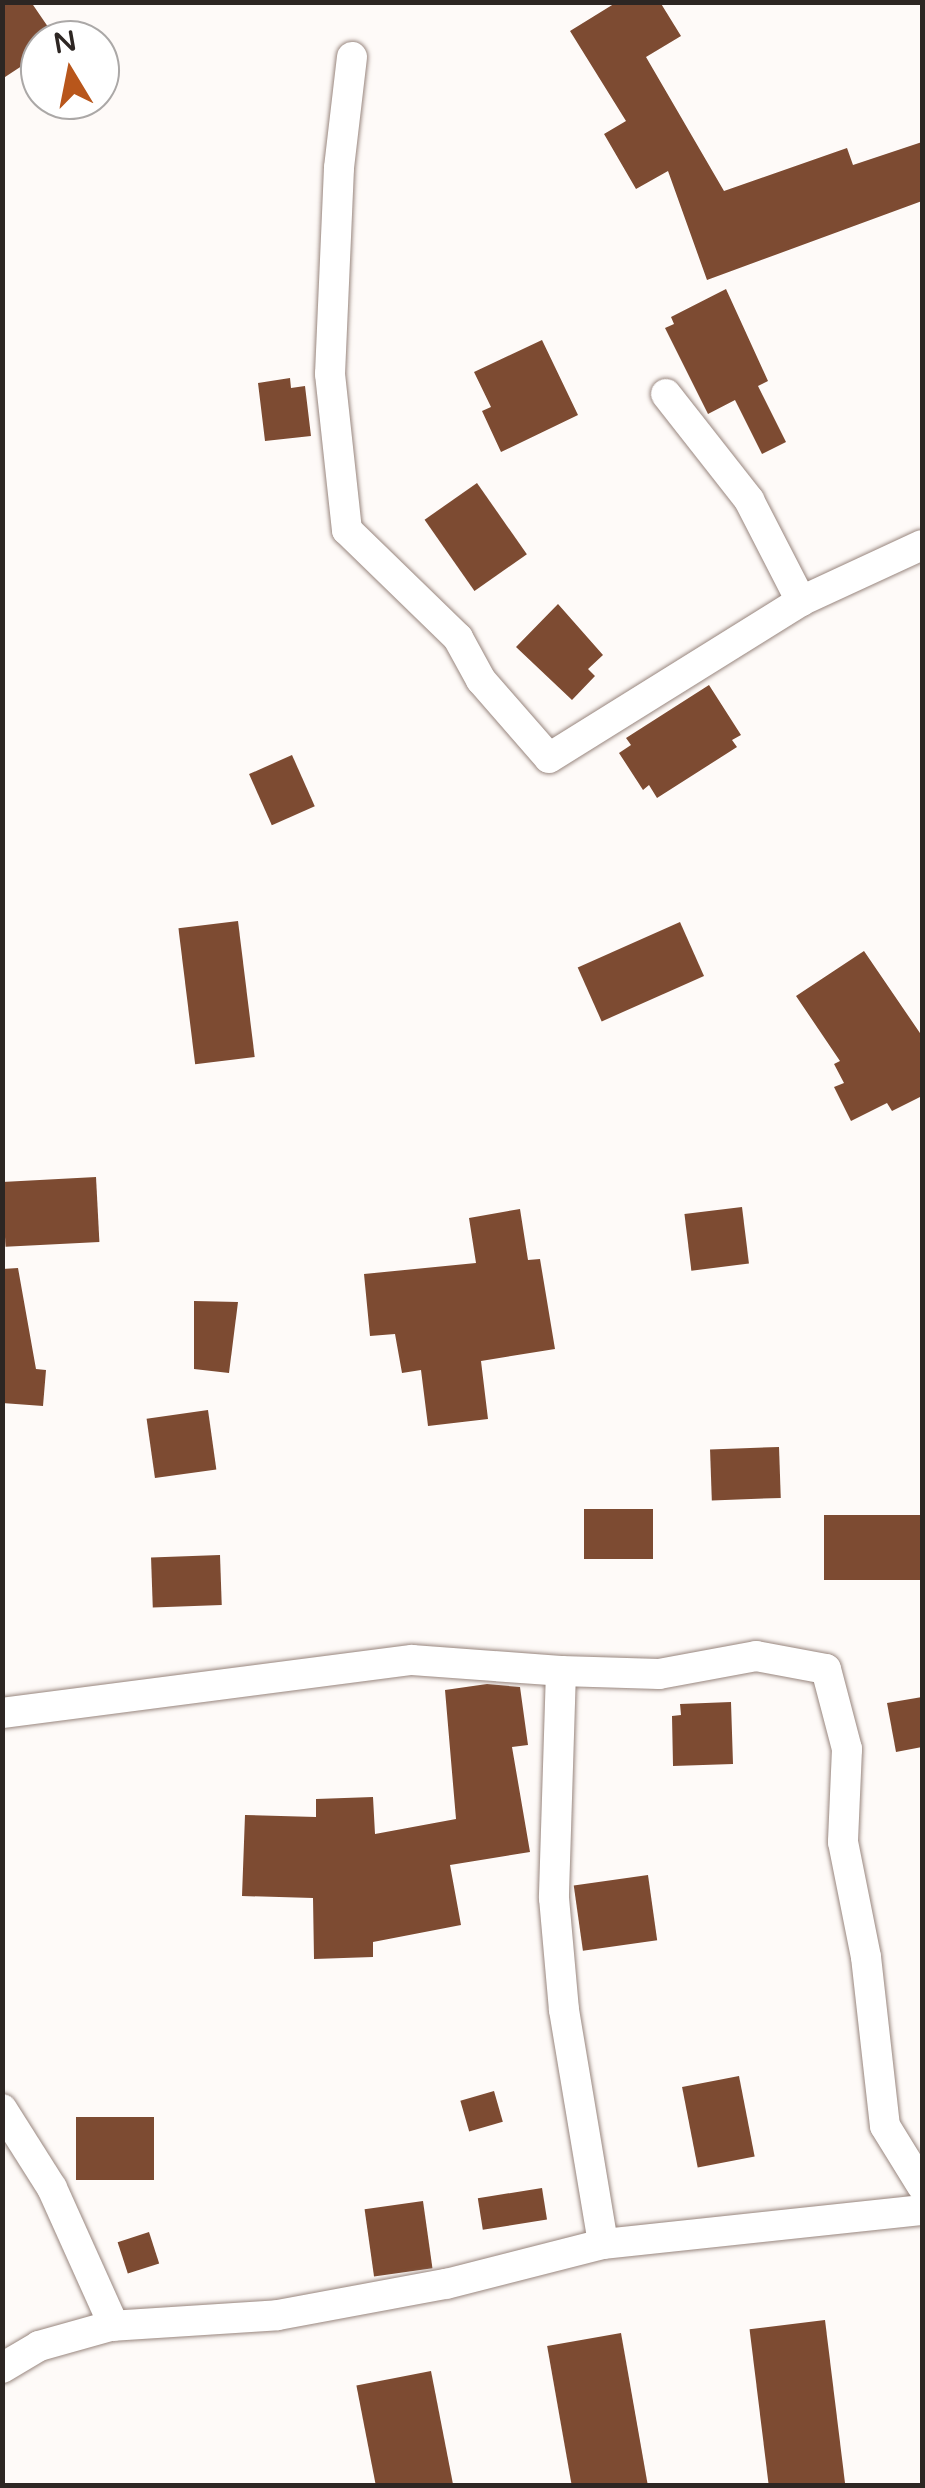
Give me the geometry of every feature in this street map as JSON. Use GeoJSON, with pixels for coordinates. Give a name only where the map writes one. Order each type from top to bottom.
{"type":"FeatureCollection","features":[{"type":"Feature","properties":{"kind":"street"},"geometry":{"type":"LineString","coordinates":[[352,57],[339,168],[330,374],[347,530],[458,638],[481,680],[549,758],[801,602],[922,544]]}},
{"type":"Feature","properties":{"kind":"street"},"geometry":{"type":"LineString","coordinates":[[666,394],[749,500],[801,602]]}},
{"type":"Feature","properties":{"kind":"street"},"geometry":{"type":"LineString","coordinates":[[2,1714],[412,1660],[659,1674],[756,1656],[826,1669],[847,1749],[843,1842],[866,1957],[885,2126],[922,2186]]}},
{"type":"Feature","properties":{"kind":"street"},"geometry":{"type":"LineString","coordinates":[[561,1670],[554,1898],[564,2010],[603,2244]]}},
{"type":"Feature","properties":{"kind":"street"},"geometry":{"type":"LineString","coordinates":[[2,2109],[52,2188],[114,2326]]}},
{"type":"Feature","properties":{"kind":"street"},"geometry":{"type":"LineString","coordinates":[[2,2368],[76,2332],[278,2315],[446,2284],[603,2244],[922,2210]]}},
{"type":"Feature","properties":{"kind":"building"},"geometry":{"type":"Polygon","coordinates":[[[2,2],[31,2],[43,20],[20,20],[20,67],[2,79],[2,2]]]}},
{"type":"Feature","properties":{"kind":"building"},"geometry":{"type":"Polygon","coordinates":[[[617,2],[660,2],[681,36],[646,57],[724,191],[847,148],[853,165],[922,142],[922,201],[707,280],[668,171],[636,189],[604,134],[626,121],[570,31],[617,2]]]}},
{"type":"Feature","properties":{"kind":"building"},"geometry":{"type":"Polygon","coordinates":[[[726,289],[768,381],[758,386],[786,442],[762,454],[735,400],[708,414],[665,328],[674,324],[671,317],[726,289]]]}},
{"type":"Feature","properties":{"kind":"building"},"geometry":{"type":"Polygon","coordinates":[[[542,340],[578,415],[501,452],[482,411],[491,407],[474,372],[542,340]]]}},
{"type":"Feature","properties":{"kind":"building"},"geometry":{"type":"Polygon","coordinates":[[[290,378],[291,388],[305,386],[311,436],[265,441],[258,383],[290,378]]]}},
{"type":"Feature","properties":{"kind":"building"},"geometry":{"type":"Polygon","coordinates":[[[477,483],[527,554],[474,591],[425,520],[477,483]]]}},
{"type":"Feature","properties":{"kind":"building"},"geometry":{"type":"Polygon","coordinates":[[[558,604],[603,655],[588,669],[595,676],[572,700],[516,647],[558,604]]]}},
{"type":"Feature","properties":{"kind":"building"},"geometry":{"type":"Polygon","coordinates":[[[709,685],[741,735],[732,740],[737,747],[657,798],[649,785],[643,790],[619,753],[631,745],[626,738],[709,685]]]}},
{"type":"Feature","properties":{"kind":"building"},"geometry":{"type":"Polygon","coordinates":[[[292,755],[315,806],[272,825],[249,774],[292,755]]]}},
{"type":"Feature","properties":{"kind":"building"},"geometry":{"type":"Polygon","coordinates":[[[238,921],[255,1057],[195,1064],[178,928],[238,921]]]}},
{"type":"Feature","properties":{"kind":"building"},"geometry":{"type":"Polygon","coordinates":[[[680,922],[704,976],[602,1021],[578,968],[680,922]]]}},
{"type":"Feature","properties":{"kind":"building"},"geometry":{"type":"Polygon","coordinates":[[[864,951],[922,1036],[922,1096],[892,1111],[887,1103],[851,1121],[834,1087],[844,1083],[834,1064],[840,1061],[796,996],[864,951]]]}},
{"type":"Feature","properties":{"kind":"building"},"geometry":{"type":"Polygon","coordinates":[[[96,1177],[99,1242],[6,1247],[2,1182],[96,1177]]]}},
{"type":"Feature","properties":{"kind":"building"},"geometry":{"type":"Polygon","coordinates":[[[742,1207],[749,1264],[691,1271],[684,1214],[742,1207]]]}},
{"type":"Feature","properties":{"kind":"building"},"geometry":{"type":"Polygon","coordinates":[[[520,1209],[528,1260],[540,1259],[555,1349],[481,1361],[488,1419],[428,1426],[421,1370],[402,1373],[395,1334],[370,1336],[364,1274],[476,1263],[469,1218],[520,1209]]]}},
{"type":"Feature","properties":{"kind":"building"},"geometry":{"type":"Polygon","coordinates":[[[18,1268],[36,1369],[46,1370],[43,1406],[2,1403],[2,1269],[18,1268]]]}},
{"type":"Feature","properties":{"kind":"building"},"geometry":{"type":"Polygon","coordinates":[[[194,1301],[238,1302],[229,1373],[194,1369],[194,1301]]]}},
{"type":"Feature","properties":{"kind":"building"},"geometry":{"type":"Polygon","coordinates":[[[208,1410],[216,1469],[155,1478],[147,1419],[208,1410]]]}},
{"type":"Feature","properties":{"kind":"building"},"geometry":{"type":"Polygon","coordinates":[[[779,1447],[781,1498],[712,1500],[710,1449],[779,1447]]]}},
{"type":"Feature","properties":{"kind":"building"},"geometry":{"type":"Polygon","coordinates":[[[584,1509],[653,1509],[653,1559],[584,1559],[584,1509]]]}},
{"type":"Feature","properties":{"kind":"building"},"geometry":{"type":"Polygon","coordinates":[[[824,1515],[922,1515],[922,1580],[824,1580],[824,1515]]]}},
{"type":"Feature","properties":{"kind":"building"},"geometry":{"type":"Polygon","coordinates":[[[220,1555],[222,1605],[153,1607],[151,1557],[220,1555]]]}},
{"type":"Feature","properties":{"kind":"building"},"geometry":{"type":"Polygon","coordinates":[[[487,1684],[520,1687],[528,1745],[512,1747],[530,1852],[450,1865],[461,1925],[373,1942],[373,1957],[314,1959],[313,1898],[242,1896],[245,1815],[316,1817],[316,1799],[373,1797],[375,1834],[456,1819],[445,1690],[487,1684]]]}},
{"type":"Feature","properties":{"kind":"building"},"geometry":{"type":"Polygon","coordinates":[[[922,1697],[922,1747],[896,1752],[887,1703],[922,1697]]]}},
{"type":"Feature","properties":{"kind":"building"},"geometry":{"type":"Polygon","coordinates":[[[731,1702],[733,1764],[673,1766],[672,1716],[681,1715],[680,1704],[731,1702]]]}},
{"type":"Feature","properties":{"kind":"building"},"geometry":{"type":"Polygon","coordinates":[[[648,1875],[657,1940],[583,1951],[574,1885],[648,1875]]]}},
{"type":"Feature","properties":{"kind":"building"},"geometry":{"type":"Polygon","coordinates":[[[739,2076],[755,2156],[698,2168],[682,2087],[739,2076]]]}},
{"type":"Feature","properties":{"kind":"building"},"geometry":{"type":"Polygon","coordinates":[[[494,2091],[503,2122],[469,2131],[460,2101],[494,2091]]]}},
{"type":"Feature","properties":{"kind":"building"},"geometry":{"type":"Polygon","coordinates":[[[76,2117],[154,2117],[154,2180],[76,2180],[76,2117]]]}},
{"type":"Feature","properties":{"kind":"building"},"geometry":{"type":"Polygon","coordinates":[[[542,2188],[547,2220],[483,2230],[478,2198],[542,2188]]]}},
{"type":"Feature","properties":{"kind":"building"},"geometry":{"type":"Polygon","coordinates":[[[423,2201],[432,2268],[374,2277],[365,2209],[423,2201]]]}},
{"type":"Feature","properties":{"kind":"building"},"geometry":{"type":"Polygon","coordinates":[[[149,2232],[159,2263],[128,2274],[118,2242],[149,2232]]]}},
{"type":"Feature","properties":{"kind":"building"},"geometry":{"type":"Polygon","coordinates":[[[825,2320],[845,2486],[769,2486],[750,2329],[825,2320]]]}},
{"type":"Feature","properties":{"kind":"building"},"geometry":{"type":"Polygon","coordinates":[[[621,2333],[648,2486],[572,2486],[547,2346],[621,2333]]]}},
{"type":"Feature","properties":{"kind":"building"},"geometry":{"type":"Polygon","coordinates":[[[431,2371],[453,2486],[376,2486],[356,2386],[431,2371]]]}}]}
